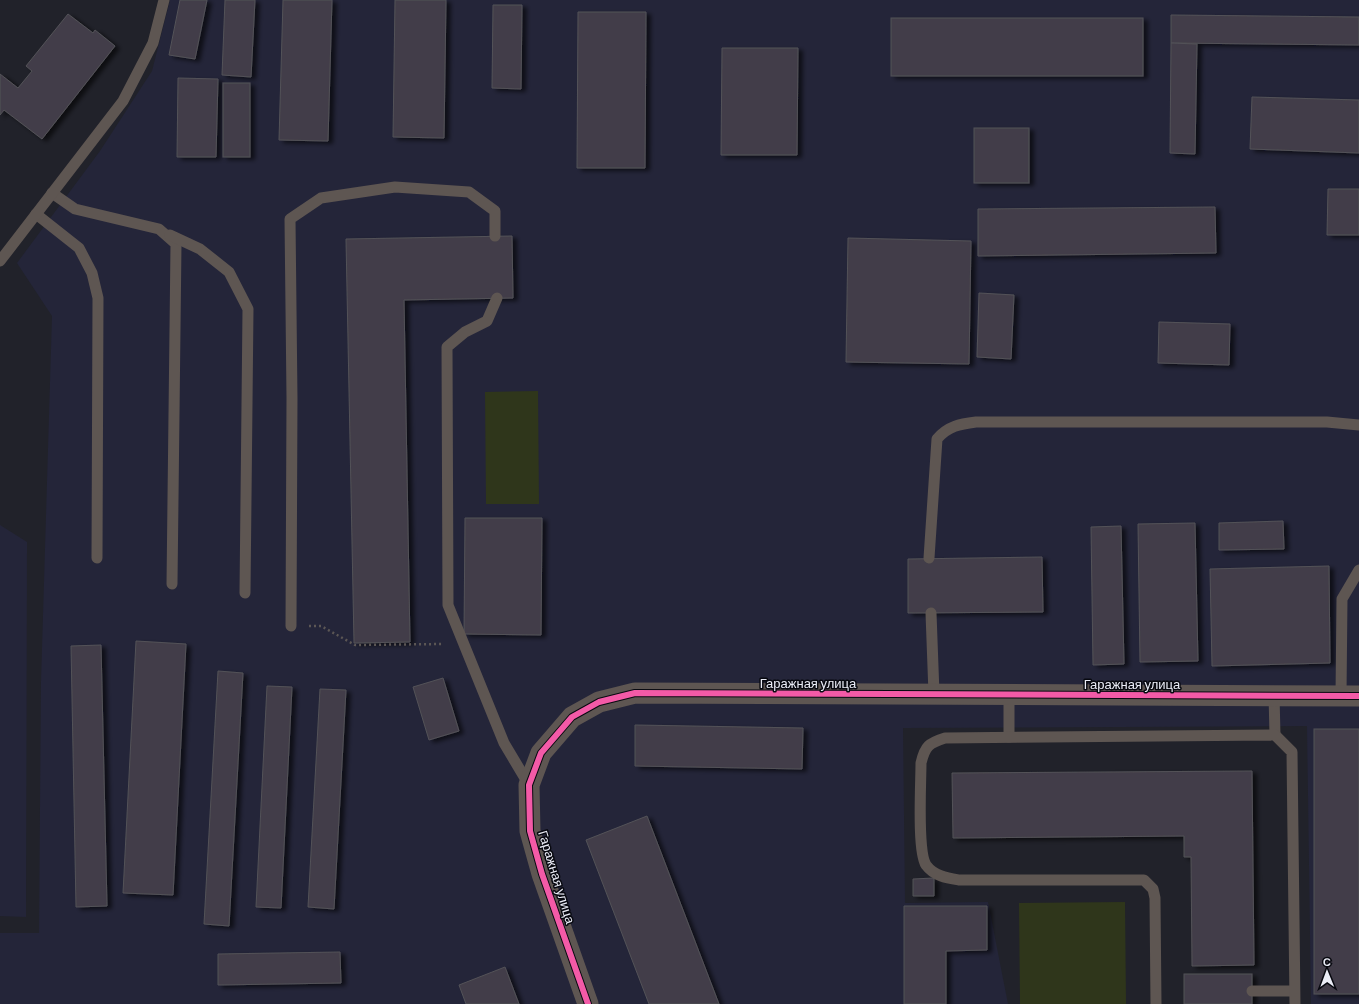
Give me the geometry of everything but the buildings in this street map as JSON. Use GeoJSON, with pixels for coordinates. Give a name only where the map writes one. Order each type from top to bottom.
{"type":"FeatureCollection","features":[{"type":"Feature","properties":{"kind":"street","name":"Гаражная улица"},"geometry":{"type":"LineString","coordinates":[[588,1004],[542,874],[530,831],[529,785],[541,753],[572,717],[600,702],[635,693],[1350,695]]}},
{"type":"Feature","properties":{"kind":"lane"},"geometry":{"type":"LineString","coordinates":[[0,261],[123,101],[153,43],[164,0]]}},
{"type":"Feature","properties":{"kind":"lane"},"geometry":{"type":"LineString","coordinates":[[291,626],[292,398],[290,219],[321,198],[395,187],[469,192],[495,211],[495,236]]}},
{"type":"Feature","properties":{"kind":"lane"},"geometry":{"type":"LineString","coordinates":[[52,193],[75,209],[158,229],[200,249],[229,272],[248,309],[245,593]]}},
{"type":"Feature","properties":{"kind":"lane"},"geometry":{"type":"LineString","coordinates":[[36,214],[78,248],[92,273],[98,298],[97,558]]}},
{"type":"Feature","properties":{"kind":"lane"},"geometry":{"type":"LineString","coordinates":[[158,229],[176,244],[172,584]]}},
{"type":"Feature","properties":{"kind":"lane"},"geometry":{"type":"LineString","coordinates":[[497,298],[487,321],[465,332],[447,347],[448,605],[504,743],[529,785]]}},
{"type":"Feature","properties":{"kind":"lane"},"geometry":{"type":"LineString","coordinates":[[929,558],[937,439],[944,431],[956,425],[976,422],[1327,422],[1359,425]]}},
{"type":"Feature","properties":{"kind":"lane"},"geometry":{"type":"LineString","coordinates":[[1350,695],[1342,599],[1359,570]]}},
{"type":"Feature","properties":{"kind":"lane"},"geometry":{"type":"LineString","coordinates":[[931,613],[934,694]]}},
{"type":"Feature","properties":{"kind":"lane"},"geometry":{"type":"LineString","coordinates":[[1009,694],[1009,737]]}},
{"type":"Feature","properties":{"kind":"lane"},"geometry":{"type":"LineString","coordinates":[[1274,695],[1275,734],[1292,752],[1295,1004]]}},
{"type":"Feature","properties":{"kind":"lane"},"geometry":{"type":"LineString","coordinates":[[1156,1004],[1155,898],[1153,889],[1144,880],[959,880],[939,877],[926,865],[922,850],[921,763],[923,752],[931,742],[945,738],[1275,734]]}},
{"type":"Feature","properties":{"kind":"lane"},"geometry":{"type":"LineString","coordinates":[[1252,992],[1294,991]]}},
{"type":"Feature","properties":{"kind":"path"},"geometry":{"type":"LineString","coordinates":[[291,626],[321,626],[355,645],[463,643]]}},
{"type":"Feature","properties":{"kind":"shaded area"},"geometry":{"type":"Polygon","coordinates":[[[170,0],[1359,0],[1359,1004],[1311,1004],[1307,726],[903,728],[905,903],[988,902],[1008,1004],[0,1004],[0,933],[39,933],[41,682],[52,316],[17,263],[100,151],[152,71],[170,0]]]}},
{"type":"Feature","properties":{"kind":"shaded area"},"geometry":{"type":"Polygon","coordinates":[[[0,525],[27,542],[26,917],[0,916],[0,525]]]}},
{"type":"Feature","properties":{"kind":"green space"},"geometry":{"type":"Polygon","coordinates":[[[538,391],[539,504],[486,504],[485,392],[538,391]]]}},
{"type":"Feature","properties":{"kind":"green space"},"geometry":{"type":"Polygon","coordinates":[[[1125,902],[1126,1004],[1020,1004],[1019,903],[1125,902]]]}},
{"type":"Feature","properties":{"kind":"cycle path"},"geometry":{"type":"LineString","coordinates":[[588,1004],[542,874],[530,831],[529,785],[541,753],[572,717],[599,702],[635,693],[1359,696]]}}]}
